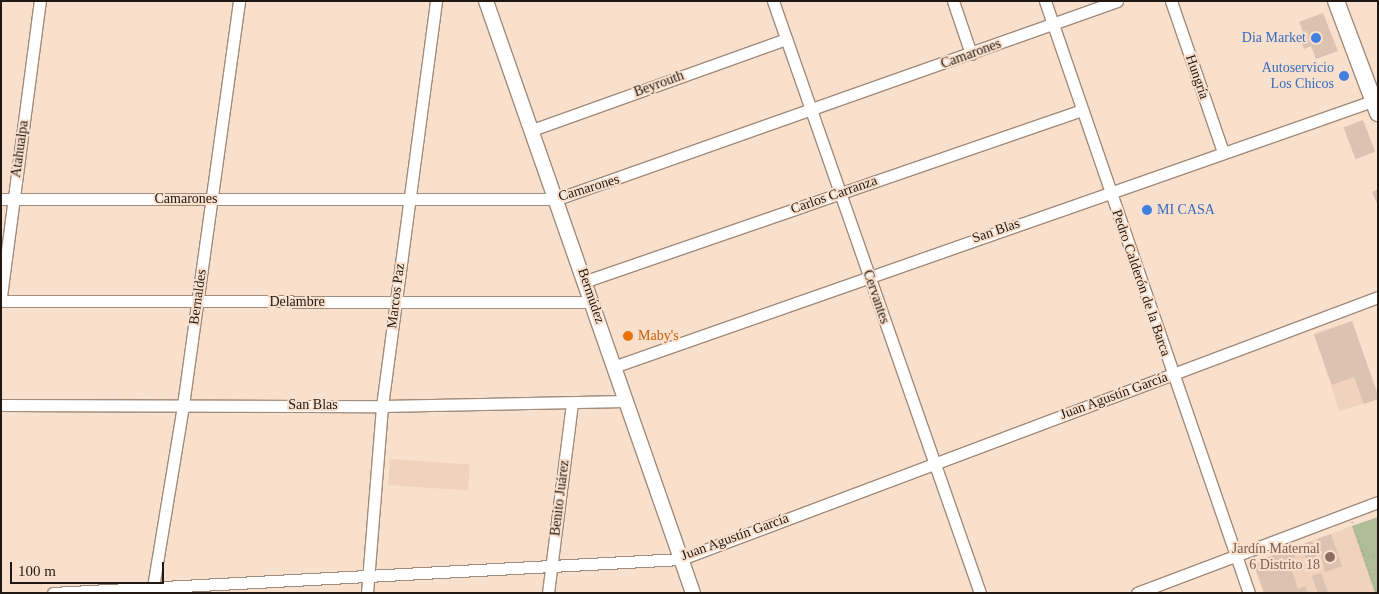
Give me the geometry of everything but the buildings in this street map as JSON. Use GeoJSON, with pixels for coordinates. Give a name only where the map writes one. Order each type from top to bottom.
{"type":"FeatureCollection","features":[{"type":"Feature","properties":{"kind":"main road"},"geometry":{"type":"LineString","coordinates":[[1336,1],[1376,104]]}},
{"type":"Feature","properties":{"kind":"street","name":"Atahualpa"},"geometry":{"type":"LineString","coordinates":[[1,296],[7,198],[40,1]]}},
{"type":"Feature","properties":{"kind":"street","name":"Bernaldes"},"geometry":{"type":"LineString","coordinates":[[152,590],[184,405],[239,1]]}},
{"type":"Feature","properties":{"kind":"street","name":"Marcos Paz"},"geometry":{"type":"LineString","coordinates":[[367,593],[382,406],[436,1]]}},
{"type":"Feature","properties":{"kind":"street","name":"Bermúdez"},"geometry":{"type":"LineString","coordinates":[[486,1],[616,366],[625,400],[693,593]]}},
{"type":"Feature","properties":{"kind":"street","name":"Cervantes"},"geometry":{"type":"LineString","coordinates":[[773,1],[838,194],[869,275],[980,593]]}},
{"type":"Feature","properties":{"kind":"street"},"geometry":{"type":"LineString","coordinates":[[953,1],[972,54]]}},
{"type":"Feature","properties":{"kind":"street","name":"Pedro Calderón de la Barca"},"geometry":{"type":"LineString","coordinates":[[1045,1],[1249,593]]}},
{"type":"Feature","properties":{"kind":"street","name":"Camarones"},"geometry":{"type":"LineString","coordinates":[[7,198],[557,199],[972,54],[1117,1]]}},
{"type":"Feature","properties":{"kind":"street","name":"Hungría"},"geometry":{"type":"LineString","coordinates":[[1171,1],[1223,152]]}},
{"type":"Feature","properties":{"kind":"street","name":"Beyrouth"},"geometry":{"type":"LineString","coordinates":[[532,130],[786,39]]}},
{"type":"Feature","properties":{"kind":"street","name":"San Blas"},"geometry":{"type":"LineString","coordinates":[[616,366],[869,275],[1223,152],[1376,104]]}},
{"type":"Feature","properties":{"kind":"street","name":"Carlos Carranza"},"geometry":{"type":"LineString","coordinates":[[586,281],[1082,110]]}},
{"type":"Feature","properties":{"kind":"street","name":"Juan Agustín García"},"geometry":{"type":"LineString","coordinates":[[53,593],[152,590],[552,565],[681,559],[1378,297]]}},
{"type":"Feature","properties":{"kind":"street","name":"Delambre"},"geometry":{"type":"LineString","coordinates":[[1,302],[592,302]]}},
{"type":"Feature","properties":{"kind":"street","name":"San Blas"},"geometry":{"type":"LineString","coordinates":[[1,405],[382,406],[572,403],[625,400]]}},
{"type":"Feature","properties":{"kind":"street","name":"Benito Juárez"},"geometry":{"type":"LineString","coordinates":[[548,593],[572,403]]}},
{"type":"Feature","properties":{"kind":"street"},"geometry":{"type":"LineString","coordinates":[[1138,593],[1378,502]]}},
{"type":"Feature","properties":{"kind":"path"},"geometry":{"type":"LineString","coordinates":[[1349,513],[1377,593]]}},
{"type":"Feature","properties":{"kind":"path"},"geometry":{"type":"LineString","coordinates":[[1363,554],[1378,559]]}},
{"type":"Feature","properties":{"kind":"shaded area"},"geometry":{"type":"Polygon","coordinates":[[[1352,321],[1377,399],[1339,411],[1314,333],[1352,321]]]}},
{"type":"Feature","properties":{"kind":"shaded area"},"geometry":{"type":"Polygon","coordinates":[[[390,459],[470,465],[468,491],[388,485],[390,459]]]}},
{"type":"Feature","properties":{"kind":"shaded area"},"geometry":{"type":"Polygon","coordinates":[[[1352,526],[1375,593],[1264,593],[1255,568],[1260,560],[1352,526]]]}},
{"type":"Feature","properties":{"kind":"green space"},"geometry":{"type":"Polygon","coordinates":[[[1378,517],[1378,593],[1375,593],[1352,526],[1378,517]]]}},
{"type":"Feature","properties":{"kind":"place","name":"Dia Market"},"geometry":{"type":"Point","coordinates":[1316,38]}},
{"type":"Feature","properties":{"kind":"place","name":"Autoservicio Los Chicos"},"geometry":{"type":"Point","coordinates":[1344,76]}},
{"type":"Feature","properties":{"kind":"place","name":"MI CASA"},"geometry":{"type":"Point","coordinates":[1147,210]}},
{"type":"Feature","properties":{"kind":"place","name":"Maby's"},"geometry":{"type":"Point","coordinates":[628,336]}},
{"type":"Feature","properties":{"kind":"place","name":"Jardín Maternal 6 Distrito 18"},"geometry":{"type":"Point","coordinates":[1330,557]}}]}
